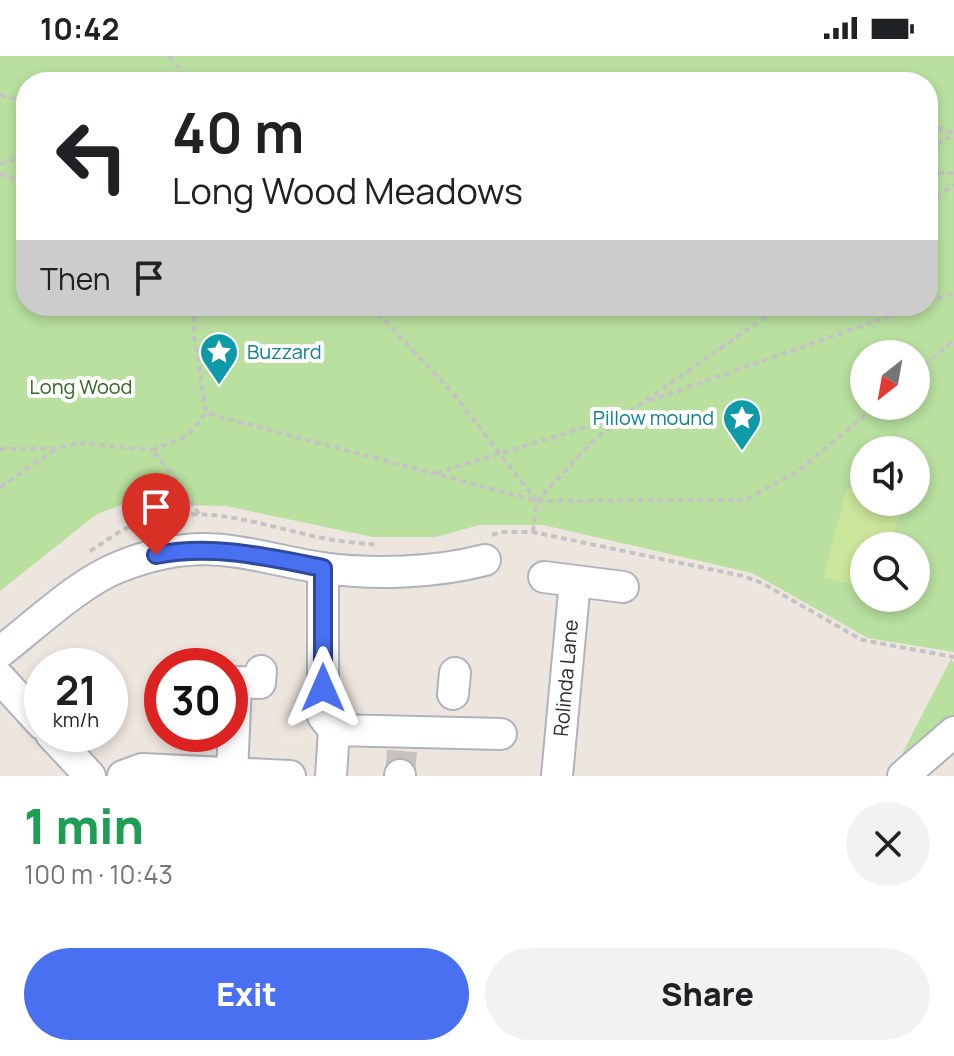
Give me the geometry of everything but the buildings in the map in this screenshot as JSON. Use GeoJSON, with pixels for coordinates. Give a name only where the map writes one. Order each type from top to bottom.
{"type":"FeatureCollection","features":[{"type":"Feature","properties":{"kind":"street"},"geometry":{"type":"LineString","coordinates":[[0,652],[84,588],[116,568],[156,555],[180,551],[236,551],[323,568],[413,571],[456,568],[485,560]]}},
{"type":"Feature","properties":{"kind":"street"},"geometry":{"type":"LineString","coordinates":[[323,568],[323,716],[334,730],[402,758],[453,703],[501,734]]}},
{"type":"Feature","properties":{"kind":"street"},"geometry":{"type":"LineString","coordinates":[[544,577],[623,587]]}},
{"type":"Feature","properties":{"kind":"street","name":"Rolinda Lane"},"geometry":{"type":"LineString","coordinates":[[557,776],[575,581]]}},
{"type":"Feature","properties":{"kind":"street"},"geometry":{"type":"LineString","coordinates":[[0,678],[24,704]]}},
{"type":"Feature","properties":{"kind":"street"},"geometry":{"type":"LineString","coordinates":[[331,776],[334,730]]}},
{"type":"Feature","properties":{"kind":"street"},"geometry":{"type":"LineString","coordinates":[[903,776],[954,732]]}},
{"type":"Feature","properties":{"kind":"street"},"geometry":{"type":"LineString","coordinates":[[68,752],[90,776]]}},
{"type":"Feature","properties":{"kind":"street"},"geometry":{"type":"LineString","coordinates":[[232,774],[234,752]]}},
{"type":"Feature","properties":{"kind":"street"},"geometry":{"type":"LineString","coordinates":[[123,776],[142,769],[180,774],[290,776]]}},
{"type":"Feature","properties":{"kind":"path"},"geometry":{"type":"LineString","coordinates":[[169,56],[182,72]]}},
{"type":"Feature","properties":{"kind":"path"},"geometry":{"type":"LineString","coordinates":[[0,449],[58,448],[80,443],[152,450],[187,436],[206,413],[194,316]]}},
{"type":"Feature","properties":{"kind":"path"},"geometry":{"type":"LineString","coordinates":[[380,316],[452,392],[537,501]]}},
{"type":"Feature","properties":{"kind":"path"},"geometry":{"type":"LineString","coordinates":[[533,532],[537,501],[591,443],[625,415],[767,316]]}},
{"type":"Feature","properties":{"kind":"path"},"geometry":{"type":"LineString","coordinates":[[642,403],[890,316]]}},
{"type":"Feature","properties":{"kind":"path"},"geometry":{"type":"LineString","coordinates":[[930,360],[954,340]]}},
{"type":"Feature","properties":{"kind":"path"},"geometry":{"type":"LineString","coordinates":[[206,413],[537,501],[745,500],[797,472],[859,420]]}},
{"type":"Feature","properties":{"kind":"path"},"geometry":{"type":"LineString","coordinates":[[433,474],[625,415]]}},
{"type":"Feature","properties":{"kind":"path"},"geometry":{"type":"LineString","coordinates":[[0,487],[58,448]]}},
{"type":"Feature","properties":{"kind":"path"},"geometry":{"type":"LineString","coordinates":[[152,450],[180,484],[199,514]]}},
{"type":"Feature","properties":{"kind":"green space","name":"Long Wood"},"geometry":{"type":"Polygon","coordinates":[[[0,56],[954,56],[954,652],[868,638],[752,573],[543,525],[479,525],[436,537],[373,537],[226,506],[175,505],[143,497],[97,514],[0,591],[0,56]]]}},
{"type":"Feature","properties":{"kind":"green space"},"geometry":{"type":"Polygon","coordinates":[[[847,488],[850,489],[850,516],[898,516],[894,532],[850,532],[850,584],[823,578],[847,488]]]}},
{"type":"Feature","properties":{"kind":"green space"},"geometry":{"type":"Polygon","coordinates":[[[951,659],[954,663],[954,719],[893,771],[951,659]]]}},
{"type":"Feature","properties":{"kind":"tunnel"},"geometry":{"type":"LineString","coordinates":[[400,775],[402,751]]}},
{"type":"Feature","properties":{"kind":"place","name":"Buzzard"},"geometry":{"type":"Point","coordinates":[219,386]}},
{"type":"Feature","properties":{"kind":"place","name":"Pillow mound"},"geometry":{"type":"Point","coordinates":[742,452]}},
{"type":"Feature","properties":{"kind":"route"},"geometry":{"type":"LineString","coordinates":[[156,555],[180,551],[236,551],[323,568],[323,688]]}}]}
